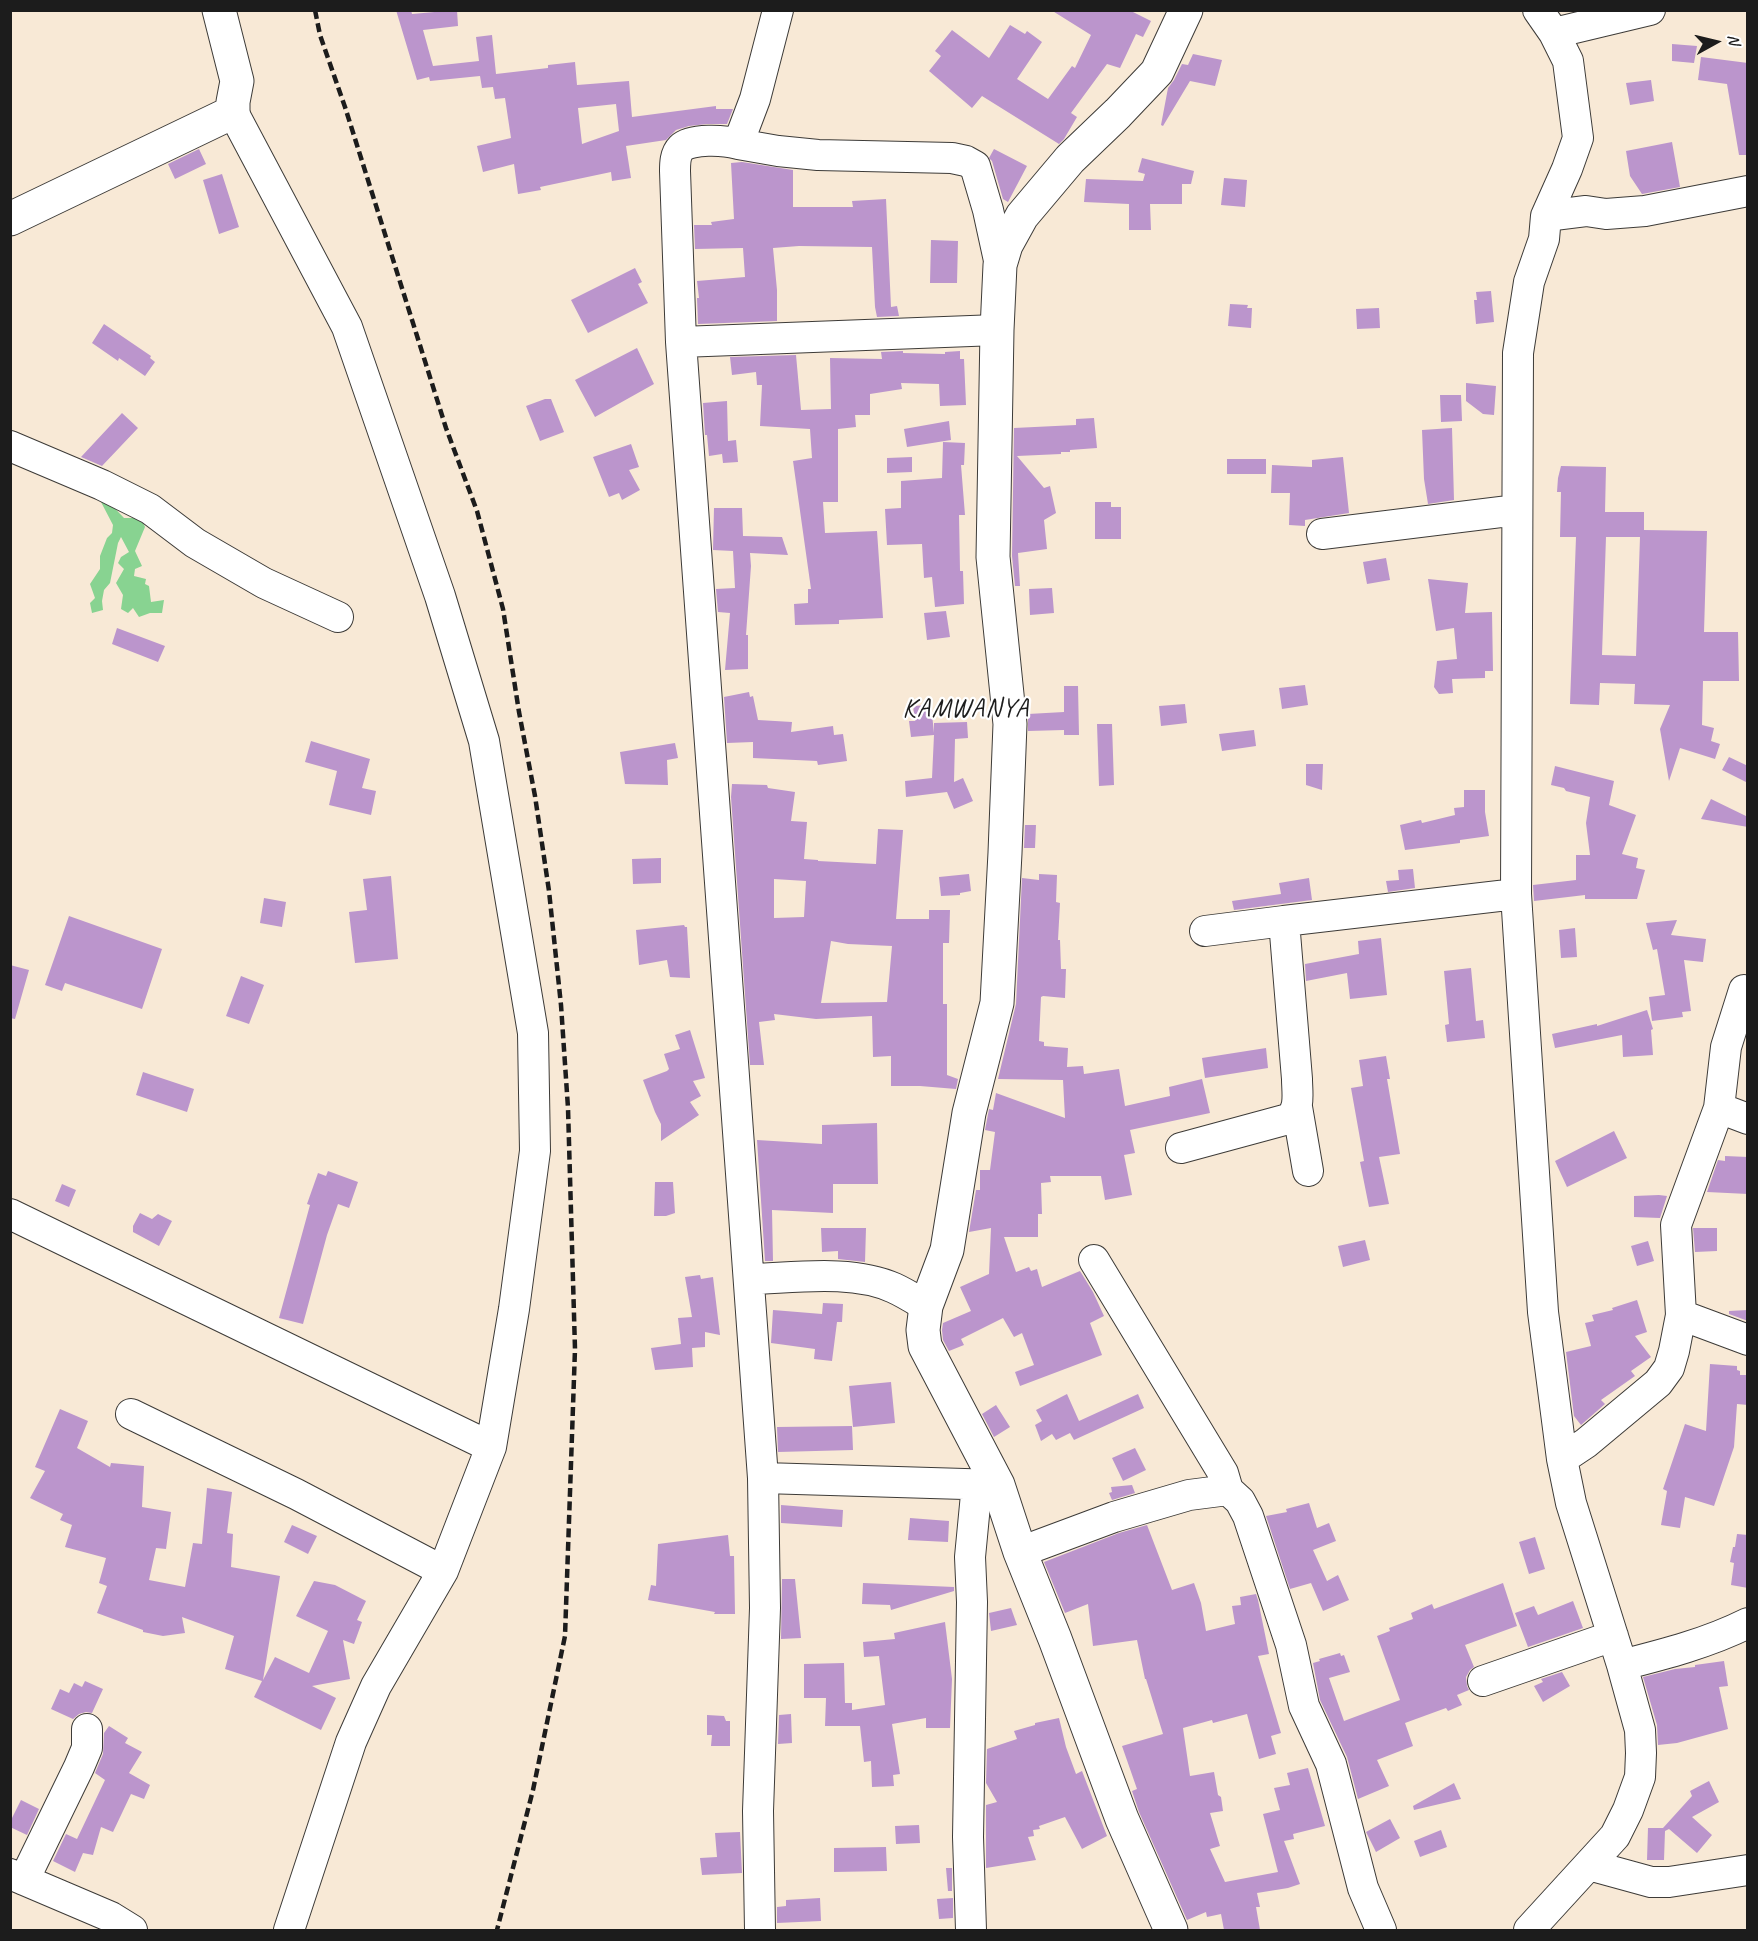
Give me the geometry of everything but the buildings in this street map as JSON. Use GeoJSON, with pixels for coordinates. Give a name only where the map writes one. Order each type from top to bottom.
{"type":"FeatureCollection","features":[{"type":"Feature","properties":{"kind":"main road"},"geometry":{"type":"LineString","coordinates":[[10,219],[233,112],[237,81],[219,10]]}},
{"type":"Feature","properties":{"kind":"main road"},"geometry":{"type":"LineString","coordinates":[[1171,1930],[1122,1820],[1020,1552],[925,1346],[923,1330],[926,1306],[947,1250],[969,1113],[997,1003],[1010,724],[993,557],[1000,266],[1006,245],[1022,216],[1070,159],[1157,72],[1186,10]]}},
{"type":"Feature","properties":{"kind":"street"},"geometry":{"type":"LineString","coordinates":[[738,144],[755,99],[778,10]]}},
{"type":"Feature","properties":{"kind":"street"},"geometry":{"type":"LineString","coordinates":[[1529,1930],[1615,1836],[1628,1810],[1640,1777],[1640,1730],[1571,1503],[1562,1459],[1543,1312],[1516,894],[1518,353],[1528,282],[1544,239],[1545,216],[1567,170],[1578,138],[1568,61],[1546,22],[1650,10]]}},
{"type":"Feature","properties":{"kind":"street"},"geometry":{"type":"LineString","coordinates":[[233,112],[347,327],[440,596],[484,741],[533,1033],[535,1151],[514,1309],[491,1447],[443,1571],[376,1686],[351,1742],[289,1930]]}},
{"type":"Feature","properties":{"kind":"street"},"geometry":{"type":"LineString","coordinates":[[760,1930],[758,1811],[765,1608],[763,1478],[681,342],[675,159],[680,148],[691,142],[726,140],[778,151],[818,155],[952,158],[966,161],[975,166],[988,210],[1000,266]]}},
{"type":"Feature","properties":{"kind":"street"},"geometry":{"type":"LineString","coordinates":[[1545,216],[1586,211],[1606,214],[1645,211],[1748,190]]}},
{"type":"Feature","properties":{"kind":"street"},"geometry":{"type":"LineString","coordinates":[[681,342],[997,330]]}},
{"type":"Feature","properties":{"kind":"street"},"geometry":{"type":"LineString","coordinates":[[10,446],[150,509],[195,543],[254,577],[338,617]]}},
{"type":"Feature","properties":{"kind":"street"},"geometry":{"type":"LineString","coordinates":[[1322,534],[1517,510]]}},
{"type":"Feature","properties":{"kind":"street"},"geometry":{"type":"LineString","coordinates":[[1205,931],[1516,894]]}},
{"type":"Feature","properties":{"kind":"street"},"geometry":{"type":"LineString","coordinates":[[1284,921],[1297,1107],[1308,1171]]}},
{"type":"Feature","properties":{"kind":"street"},"geometry":{"type":"LineString","coordinates":[[1562,1459],[1586,1443],[1658,1383],[1669,1368],[1681,1316],[1676,1225],[1719,1108],[1726,1047],[1744,990]]}},
{"type":"Feature","properties":{"kind":"street"},"geometry":{"type":"LineString","coordinates":[[1181,1148],[1288,1119],[1293,1116],[1297,1107]]}},
{"type":"Feature","properties":{"kind":"street"},"geometry":{"type":"LineString","coordinates":[[1719,1108],[1748,1119]]}},
{"type":"Feature","properties":{"kind":"street"},"geometry":{"type":"LineString","coordinates":[[10,1214],[491,1447]]}},
{"type":"Feature","properties":{"kind":"street"},"geometry":{"type":"LineString","coordinates":[[1094,1260],[1223,1473],[1228,1490],[1240,1501],[1248,1516],[1291,1645],[1304,1706],[1331,1764],[1363,1888],[1381,1930]]}},
{"type":"Feature","properties":{"kind":"street"},"geometry":{"type":"LineString","coordinates":[[749,1279],[837,1276],[868,1280],[893,1287],[926,1306]]}},
{"type":"Feature","properties":{"kind":"street"},"geometry":{"type":"LineString","coordinates":[[1681,1316],[1748,1340]]}},
{"type":"Feature","properties":{"kind":"street"},"geometry":{"type":"LineString","coordinates":[[130,1414],[296,1494],[443,1571]]}},
{"type":"Feature","properties":{"kind":"street"},"geometry":{"type":"LineString","coordinates":[[763,1478],[988,1485],[970,1557],[972,1602],[968,1837],[971,1930]]}},
{"type":"Feature","properties":{"kind":"street"},"geometry":{"type":"LineString","coordinates":[[1020,1552],[1114,1517],[1189,1495],[1228,1490]]}},
{"type":"Feature","properties":{"kind":"street"},"geometry":{"type":"LineString","coordinates":[[1622,1665],[1672,1653],[1748,1623]]}},
{"type":"Feature","properties":{"kind":"street"},"geometry":{"type":"LineString","coordinates":[[1483,1681],[1613,1636]]}},
{"type":"Feature","properties":{"kind":"street"},"geometry":{"type":"LineString","coordinates":[[87,1729],[87,1748],[79,1767],[17,1877],[111,1917],[132,1930]]}},
{"type":"Feature","properties":{"kind":"street"},"geometry":{"type":"LineString","coordinates":[[1589,1865],[1651,1882],[1670,1882],[1748,1870]]}},
{"type":"Feature","properties":{"kind":"green space"},"geometry":{"type":"Polygon","coordinates":[[[103,496],[124,518],[141,518],[145,527],[135,551],[142,566],[135,569],[134,576],[146,579],[145,584],[149,586],[151,602],[164,600],[162,613],[150,613],[139,617],[133,608],[128,613],[121,609],[123,595],[116,583],[124,569],[118,563],[121,557],[129,552],[121,537],[110,583],[104,590],[103,610],[92,613],[90,603],[95,598],[90,584],[100,569],[100,556],[107,538],[112,533],[113,525],[101,502],[103,496]]]}},
{"type":"Feature","properties":{"kind":"railway"},"geometry":{"type":"LineString","coordinates":[[315,10],[320,35],[345,107],[446,428],[477,511],[503,609],[549,891],[561,1005],[568,1108],[575,1349],[565,1636],[533,1790],[497,1930]]}},
{"type":"Feature","properties":{"kind":"district","name":"KAMWANYA"},"geometry":{"type":"Point","coordinates":[966,709]}}]}
